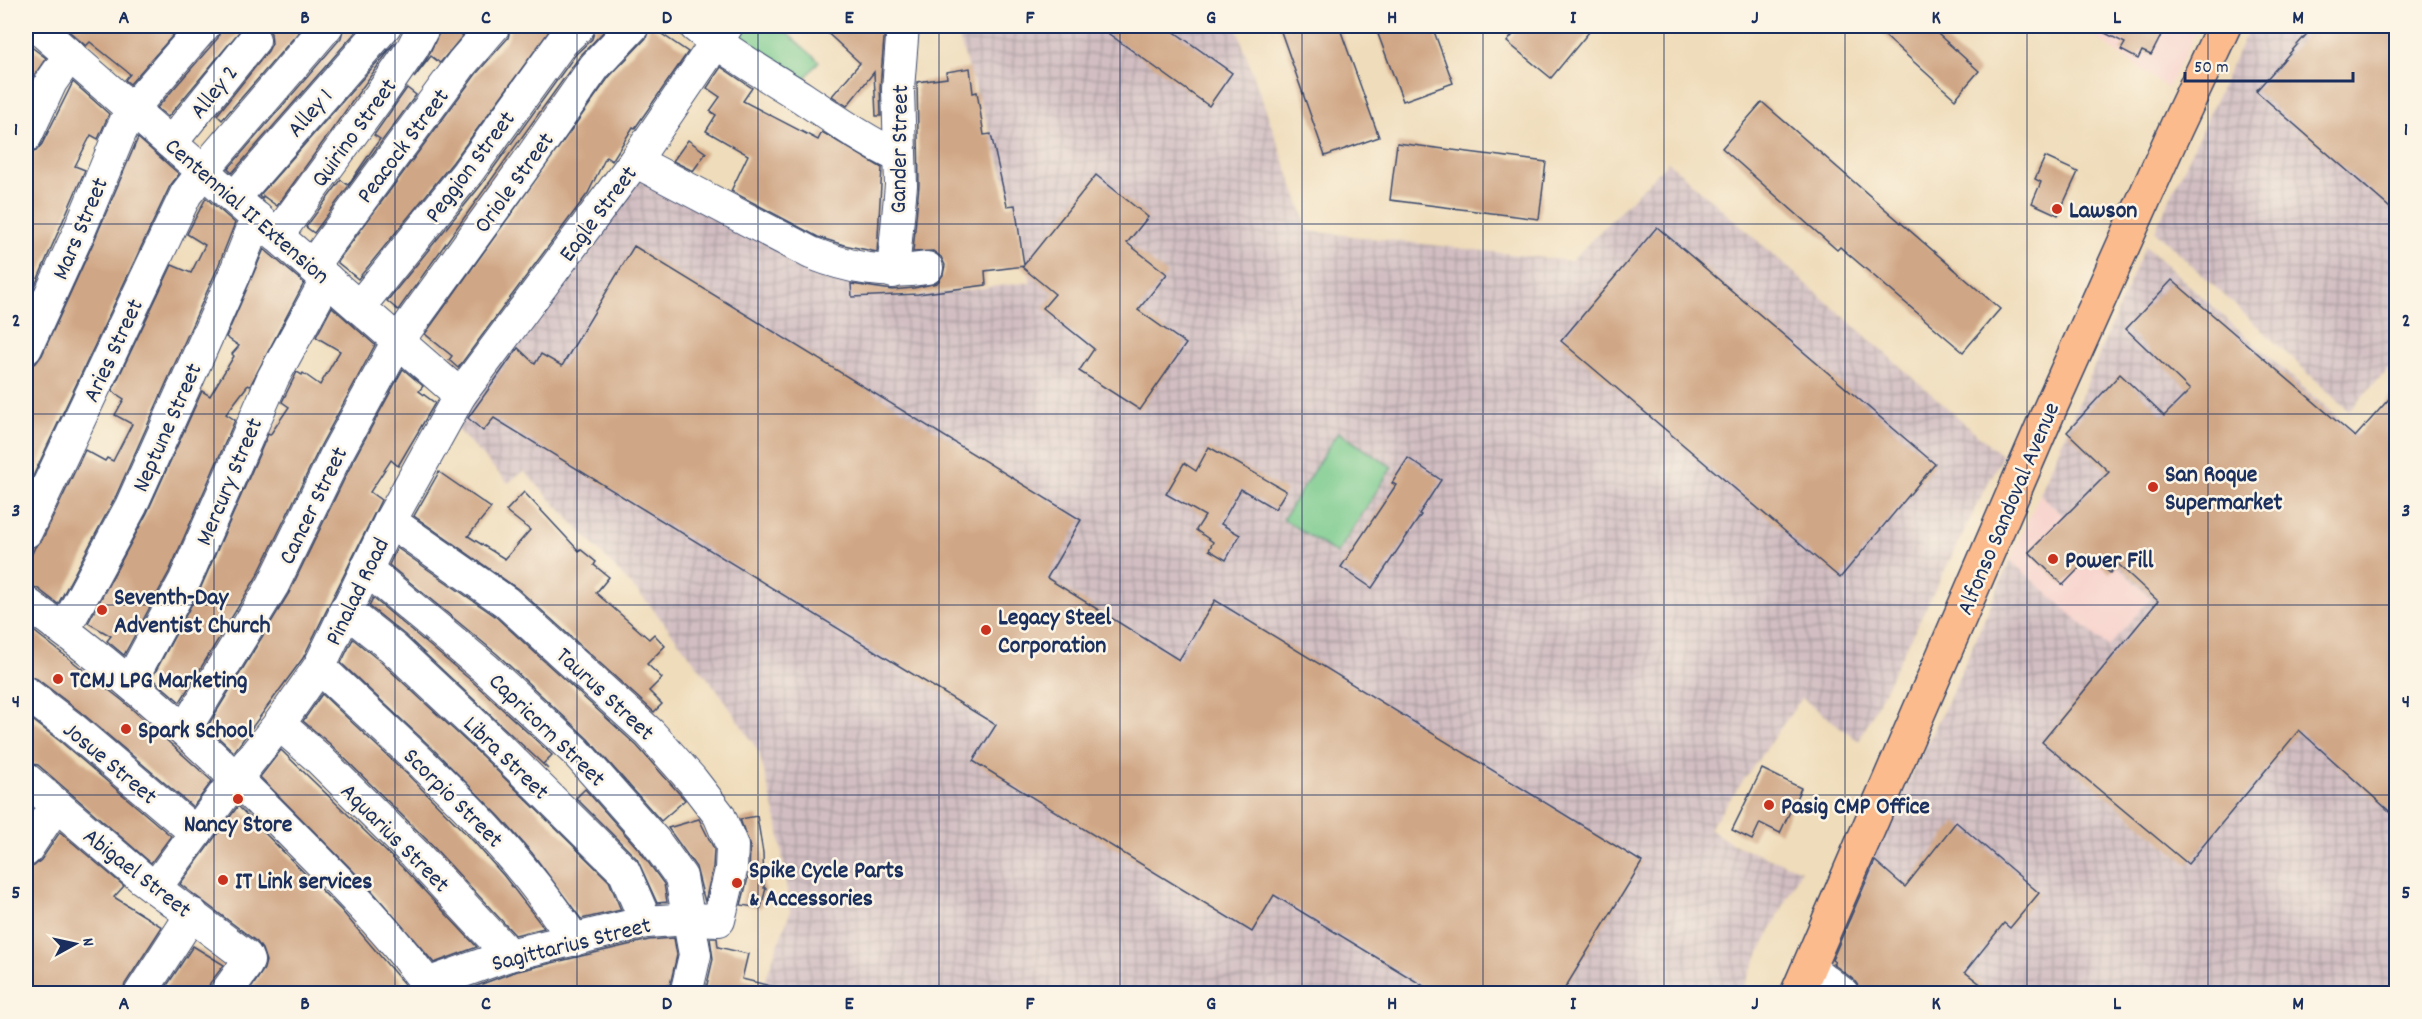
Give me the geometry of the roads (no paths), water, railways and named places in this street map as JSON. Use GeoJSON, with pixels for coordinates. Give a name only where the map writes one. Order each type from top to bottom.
{"type":"FeatureCollection","features":[{"type":"Feature","properties":{"kind":"main road","name":"Alfonso Sandoval Avenue"},"geometry":{"type":"LineString","coordinates":[[1803,981],[2048,413],[2224,26]]}},
{"type":"Feature","properties":{"kind":"street","name":"Mars Street"},"geometry":{"type":"LineString","coordinates":[[26,348],[132,109],[204,26]]}},
{"type":"Feature","properties":{"kind":"street","name":"Aries Street"},"geometry":{"type":"LineString","coordinates":[[26,532],[186,194],[327,26]]}},
{"type":"Feature","properties":{"kind":"street","name":"Alley 1"},"geometry":{"type":"LineString","coordinates":[[234,198],[385,26]]}},
{"type":"Feature","properties":{"kind":"street","name":"Quirino Street"},"geometry":{"type":"LineString","coordinates":[[267,227],[381,94],[412,49],[424,26]]}},
{"type":"Feature","properties":{"kind":"street","name":"Peacock Street"},"geometry":{"type":"LineString","coordinates":[[319,272],[462,63],[494,26]]}},
{"type":"Feature","properties":{"kind":"street","name":"Peggion Street"},"geometry":{"type":"LineString","coordinates":[[359,307],[467,173],[562,42],[579,26]]}},
{"type":"Feature","properties":{"kind":"street","name":"Oriole Street"},"geometry":{"type":"LineString","coordinates":[[398,341],[595,66],[633,26]]}},
{"type":"Feature","properties":{"kind":"street","name":"Gander Street"},"geometry":{"type":"LineString","coordinates":[[893,272],[901,185],[898,156],[898,90],[903,26]]}},
{"type":"Feature","properties":{"kind":"street"},"geometry":{"type":"LineString","coordinates":[[712,31],[898,156]]}},
{"type":"Feature","properties":{"kind":"street","name":"Eagle Street"},"geometry":{"type":"LineString","coordinates":[[460,395],[635,161],[712,31]]}},
{"type":"Feature","properties":{"kind":"street","name":"Centennial II Extension"},"geometry":{"type":"LineString","coordinates":[[59,37],[132,109],[460,395]]}},
{"type":"Feature","properties":{"kind":"street"},"geometry":{"type":"LineString","coordinates":[[26,136],[51,82],[59,37]]}},
{"type":"Feature","properties":{"kind":"street","name":"Alley 2"},"geometry":{"type":"LineString","coordinates":[[171,143],[254,40]]}},
{"type":"Feature","properties":{"kind":"street"},"geometry":{"type":"LineString","coordinates":[[635,161],[811,252],[836,262],[893,272],[927,268]]}},
{"type":"Feature","properties":{"kind":"street","name":"Neptune Street"},"geometry":{"type":"LineString","coordinates":[[64,630],[130,506],[234,276],[267,227]]}},
{"type":"Feature","properties":{"kind":"street","name":"Mercury Street"},"geometry":{"type":"LineString","coordinates":[[130,682],[185,580],[319,272]]}},
{"type":"Feature","properties":{"kind":"street","name":"Cancer Street"},"geometry":{"type":"LineString","coordinates":[[185,729],[273,585],[337,453],[398,341]]}},
{"type":"Feature","properties":{"kind":"street","name":"Pinalad Road"},"geometry":{"type":"LineString","coordinates":[[155,888],[279,724],[319,667],[390,521],[460,395]]}},
{"type":"Feature","properties":{"kind":"street","name":"Taurus Street"},"geometry":{"type":"LineString","coordinates":[[390,521],[506,602],[650,733],[692,780],[719,815],[732,846],[731,870],[704,919]]}},
{"type":"Feature","properties":{"kind":"street","name":"Capricorn Street"},"geometry":{"type":"LineString","coordinates":[[366,569],[485,668],[576,752],[654,840],[681,877],[704,919],[686,993]]}},
{"type":"Feature","properties":{"kind":"street"},"geometry":{"type":"LineString","coordinates":[[26,603],[130,682],[237,777],[355,898],[431,989]]}},
{"type":"Feature","properties":{"kind":"street","name":"Libra Street"},"geometry":{"type":"LineString","coordinates":[[345,610],[393,648],[494,743],[624,871],[646,922]]}},
{"type":"Feature","properties":{"kind":"street","name":"Scorpio Street"},"geometry":{"type":"LineString","coordinates":[[319,667],[446,786],[521,865],[549,901],[574,940]]}},
{"type":"Feature","properties":{"kind":"street","name":"Josue Street"},"geometry":{"type":"LineString","coordinates":[[26,693],[72,728],[196,833]]}},
{"type":"Feature","properties":{"kind":"street","name":"Aquarius Street"},"geometry":{"type":"LineString","coordinates":[[279,724],[316,756],[415,854],[509,955]]}},
{"type":"Feature","properties":{"kind":"street","name":"Abigael Street"},"geometry":{"type":"LineString","coordinates":[[26,779],[155,888],[246,956],[248,961],[246,965],[225,993]]}},
{"type":"Feature","properties":{"kind":"street"},"geometry":{"type":"LineString","coordinates":[[26,849],[56,805]]}},
{"type":"Feature","properties":{"kind":"street"},"geometry":{"type":"LineString","coordinates":[[140,993],[192,914]]}},
{"type":"Feature","properties":{"kind":"street","name":"Sagittarius Street"},"geometry":{"type":"LineString","coordinates":[[431,989],[509,955],[646,922],[704,919]]}},
{"type":"Feature","properties":{"kind":"street"},"geometry":{"type":"LineString","coordinates":[[1803,981],[1843,993]]}},
{"type":"Feature","properties":{"kind":"place","name":"Lawson"},"geometry":{"type":"Point","coordinates":[2057,209]}},
{"type":"Feature","properties":{"kind":"place","name":"San Roque Supermarket"},"geometry":{"type":"Point","coordinates":[2153,487]}},
{"type":"Feature","properties":{"kind":"place","name":"Power Fill"},"geometry":{"type":"Point","coordinates":[2053,559]}},
{"type":"Feature","properties":{"kind":"place","name":"Seventh-Day Adventist Church"},"geometry":{"type":"Point","coordinates":[102,610]}},
{"type":"Feature","properties":{"kind":"place","name":"Legacy Steel Corporation"},"geometry":{"type":"Point","coordinates":[986,630]}},
{"type":"Feature","properties":{"kind":"place","name":"TCMJ LPG Marketing"},"geometry":{"type":"Point","coordinates":[58,679]}},
{"type":"Feature","properties":{"kind":"place","name":"Spark School"},"geometry":{"type":"Point","coordinates":[126,729]}},
{"type":"Feature","properties":{"kind":"place","name":"Nancy Store"},"geometry":{"type":"Point","coordinates":[238,799]}},
{"type":"Feature","properties":{"kind":"place","name":"Pasig CMP Office"},"geometry":{"type":"Point","coordinates":[1769,805]}},
{"type":"Feature","properties":{"kind":"place","name":"IT Link services"},"geometry":{"type":"Point","coordinates":[223,880]}},
{"type":"Feature","properties":{"kind":"place","name":"Spike Cycle Parts & Accessories"},"geometry":{"type":"Point","coordinates":[737,883]}}]}
